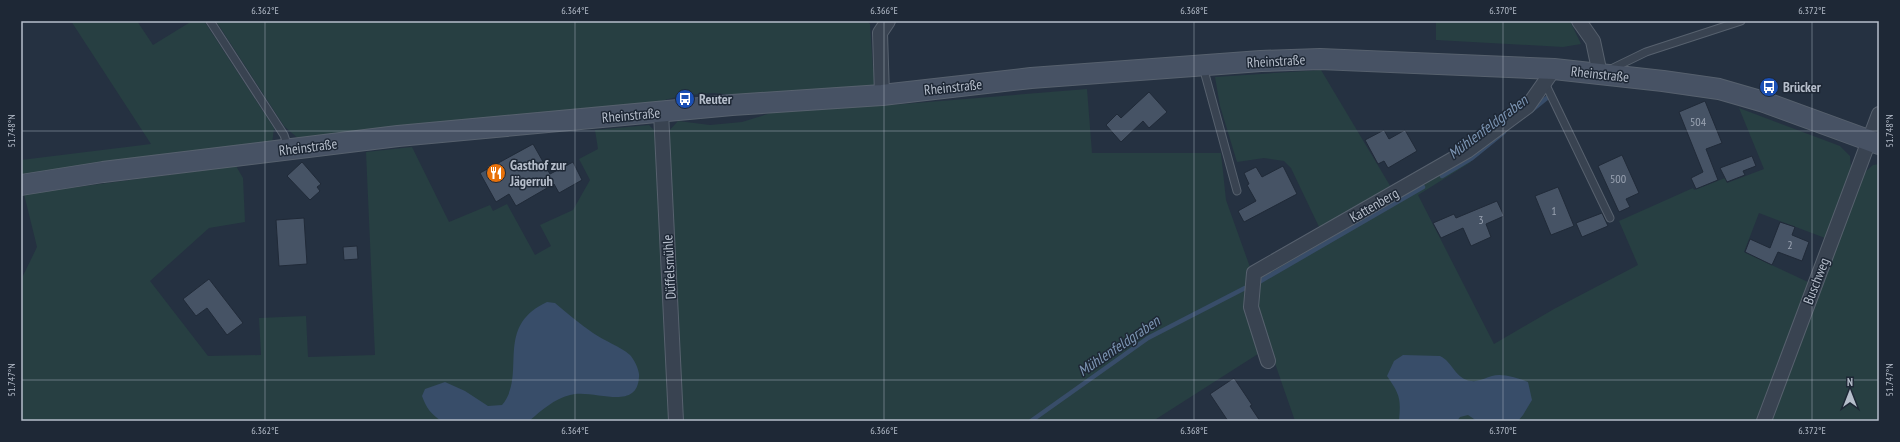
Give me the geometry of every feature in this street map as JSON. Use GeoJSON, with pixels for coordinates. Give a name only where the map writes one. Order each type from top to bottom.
{"type":"FeatureCollection","features":[{"type":"Feature","properties":{"kind":"main road","name":"Rheinstraße"},"geometry":{"type":"LineString","coordinates":[[21,185],[103,172],[398,136],[732,105],[882,95],[1031,78],[1320,59],[1550,76],[1600,74],[1718,89],[1764,102],[1874,142]]}},
{"type":"Feature","properties":{"kind":"street"},"geometry":{"type":"LineString","coordinates":[[882,95],[880,33],[888,21]]}},
{"type":"Feature","properties":{"kind":"street"},"geometry":{"type":"LineString","coordinates":[[1579,21],[1593,41],[1600,74]]}},
{"type":"Feature","properties":{"kind":"street","name":"Kattenberg"},"geometry":{"type":"LineString","coordinates":[[1268,360],[1251,307],[1254,273],[1467,151],[1528,106],[1550,76]]}},
{"type":"Feature","properties":{"kind":"street","name":"Düffelsmühle"},"geometry":{"type":"LineString","coordinates":[[661,112],[676,421]]}},
{"type":"Feature","properties":{"kind":"street","name":"Buschweg"},"geometry":{"type":"LineString","coordinates":[[1764,421],[1874,142],[1879,114]]}},
{"type":"Feature","properties":{"kind":"lane"},"geometry":{"type":"LineString","coordinates":[[210,21],[284,135],[288,149]]}},
{"type":"Feature","properties":{"kind":"lane"},"geometry":{"type":"LineString","coordinates":[[1600,74],[1646,52],[1741,21]]}},
{"type":"Feature","properties":{"kind":"lane"},"geometry":{"type":"LineString","coordinates":[[1204,67],[1237,191]]}},
{"type":"Feature","properties":{"kind":"lane"},"geometry":{"type":"LineString","coordinates":[[1550,76],[1610,218]]}},
{"type":"Feature","properties":{"kind":"green space"},"geometry":{"type":"Polygon","coordinates":[[[71,21],[137,21],[153,45],[192,21],[204,21],[274,128],[272,144],[21,177],[21,160],[151,144],[71,21]]]}},
{"type":"Feature","properties":{"kind":"green space"},"geometry":{"type":"Polygon","coordinates":[[[216,21],[867,21],[870,24],[873,69],[885,68],[890,87],[766,98],[713,93],[680,96],[631,109],[301,141],[284,126],[216,21]]]}},
{"type":"Feature","properties":{"kind":"green space"},"geometry":{"type":"Polygon","coordinates":[[[1436,21],[1570,21],[1581,44],[1563,47],[1436,40],[1436,21]]]}},
{"type":"Feature","properties":{"kind":"green space"},"geometry":{"type":"Polygon","coordinates":[[[1321,70],[1392,189],[1321,231],[1291,168],[1284,161],[1264,158],[1237,162],[1220,106],[1215,77],[1321,70]]]}},
{"type":"Feature","properties":{"kind":"green space"},"geometry":{"type":"Polygon","coordinates":[[[1087,89],[1092,153],[1221,153],[1226,200],[1251,270],[1261,352],[1153,421],[680,421],[667,133],[678,121],[710,125],[742,122],[784,109],[890,99],[891,105],[1087,89]]]}},
{"type":"Feature","properties":{"kind":"green space"},"geometry":{"type":"Polygon","coordinates":[[[1739,108],[1840,146],[1850,156],[1851,169],[1825,238],[1759,213],[1744,252],[1808,282],[1756,421],[1295,421],[1261,323],[1256,304],[1257,279],[1323,243],[1468,157],[1471,162],[1418,195],[1494,344],[1554,309],[1638,265],[1619,221],[1693,188],[1694,190],[1725,178],[1727,183],[1764,169],[1739,108]]]}},
{"type":"Feature","properties":{"kind":"green space"},"geometry":{"type":"Polygon","coordinates":[[[649,125],[658,134],[672,421],[21,421],[21,280],[37,247],[24,194],[236,166],[243,178],[245,222],[209,228],[150,281],[208,356],[261,355],[259,318],[306,316],[308,357],[375,355],[366,152],[412,147],[449,222],[490,205],[493,211],[507,204],[535,255],[551,246],[540,225],[573,210],[590,180],[579,159],[598,149],[595,130],[649,125]]]}},
{"type":"Feature","properties":{"kind":"green space"},"geometry":{"type":"Polygon","coordinates":[[[1879,164],[1879,421],[1770,421],[1864,173],[1873,165],[1879,164]]]}},
{"type":"Feature","properties":{"kind":"water"},"geometry":{"type":"Polygon","coordinates":[[[547,302],[555,303],[593,333],[630,355],[639,372],[636,388],[631,394],[622,397],[590,394],[570,395],[553,402],[529,421],[442,421],[438,419],[427,407],[422,396],[425,389],[445,382],[465,391],[488,406],[502,405],[509,393],[512,379],[516,337],[521,324],[531,312],[547,302]]]}},
{"type":"Feature","properties":{"kind":"water"},"geometry":{"type":"Polygon","coordinates":[[[1403,355],[1440,356],[1466,380],[1476,381],[1500,375],[1524,380],[1528,382],[1532,400],[1518,421],[1477,421],[1468,415],[1460,417],[1457,421],[1399,421],[1399,397],[1387,376],[1394,361],[1403,355]]]}},
{"type":"Feature","properties":{"kind":"building"},"geometry":{"type":"Polygon","coordinates":[[[1149,92],[1167,112],[1149,128],[1143,121],[1121,142],[1106,125],[1117,114],[1121,118],[1149,92]]]}},
{"type":"Feature","properties":{"kind":"building"},"geometry":{"type":"Polygon","coordinates":[[[1705,101],[1722,143],[1706,149],[1718,180],[1696,189],[1691,178],[1703,172],[1679,112],[1705,101]]]}},
{"type":"Feature","properties":{"kind":"building"},"geometry":{"type":"Polygon","coordinates":[[[1384,130],[1389,139],[1405,130],[1417,151],[1388,168],[1384,161],[1378,164],[1365,140],[1384,130]]]}},
{"type":"Feature","properties":{"kind":"building"},"geometry":{"type":"Polygon","coordinates":[[[533,144],[550,174],[573,162],[582,180],[559,193],[554,184],[516,206],[509,194],[496,202],[480,173],[533,144]]]}},
{"type":"Feature","properties":{"kind":"building"},"geometry":{"type":"Polygon","coordinates":[[[1622,155],[1639,193],[1626,199],[1630,207],[1619,212],[1598,166],[1622,155]]]}},
{"type":"Feature","properties":{"kind":"building"},"geometry":{"type":"Polygon","coordinates":[[[1752,156],[1756,166],[1743,171],[1745,175],[1727,182],[1720,168],[1752,156]]]}},
{"type":"Feature","properties":{"kind":"building"},"geometry":{"type":"Polygon","coordinates":[[[302,162],[321,184],[317,187],[320,191],[310,200],[287,176],[302,162]]]}},
{"type":"Feature","properties":{"kind":"building"},"geometry":{"type":"Polygon","coordinates":[[[1283,166],[1297,194],[1244,222],[1238,211],[1256,201],[1247,185],[1249,184],[1244,173],[1256,167],[1262,177],[1283,166]]]}},
{"type":"Feature","properties":{"kind":"building"},"geometry":{"type":"Polygon","coordinates":[[[1558,187],[1574,226],[1551,235],[1535,196],[1558,187]]]}},
{"type":"Feature","properties":{"kind":"building"},"geometry":{"type":"Polygon","coordinates":[[[1497,201],[1504,216],[1486,224],[1491,237],[1471,246],[1463,228],[1441,238],[1433,223],[1454,214],[1456,218],[1497,201]]]}},
{"type":"Feature","properties":{"kind":"building"},"geometry":{"type":"Polygon","coordinates":[[[1602,213],[1608,226],[1582,237],[1576,223],[1602,213]]]}},
{"type":"Feature","properties":{"kind":"building"},"geometry":{"type":"Polygon","coordinates":[[[304,218],[307,264],[279,266],[276,220],[304,218]]]}},
{"type":"Feature","properties":{"kind":"building"},"geometry":{"type":"Polygon","coordinates":[[[1780,222],[1795,227],[1792,235],[1809,242],[1802,261],[1778,252],[1772,265],[1745,252],[1750,239],[1770,248],[1780,222]]]}},
{"type":"Feature","properties":{"kind":"building"},"geometry":{"type":"Polygon","coordinates":[[[357,246],[358,259],[344,260],[343,247],[357,246]]]}},
{"type":"Feature","properties":{"kind":"building"},"geometry":{"type":"Polygon","coordinates":[[[209,279],[243,323],[227,335],[207,308],[196,316],[183,299],[209,279]]]}},
{"type":"Feature","properties":{"kind":"building"},"geometry":{"type":"Polygon","coordinates":[[[1234,378],[1252,405],[1250,406],[1260,421],[1228,421],[1210,394],[1234,378]]]}},
{"type":"Feature","properties":{"kind":"waterway","name":"Mühlenfeldgraben"},"geometry":{"type":"LineString","coordinates":[[1532,110],[1548,97]]}},
{"type":"Feature","properties":{"kind":"waterway","name":"Mühlenfeldgraben"},"geometry":{"type":"LineString","coordinates":[[1442,176],[1472,158],[1504,132]]}},
{"type":"Feature","properties":{"kind":"waterway","name":"Mühlenfeldgraben"},"geometry":{"type":"LineString","coordinates":[[1259,282],[1423,187]]}},
{"type":"Feature","properties":{"kind":"waterway","name":"Mühlenfeldgraben"},"geometry":{"type":"LineString","coordinates":[[1031,421],[1148,338],[1245,288]]}},
{"type":"Feature","properties":{"kind":"place","name":"Brücker"},"geometry":{"type":"Point","coordinates":[1769,87]}},
{"type":"Feature","properties":{"kind":"place","name":"Reuter"},"geometry":{"type":"Point","coordinates":[685,99]}},
{"type":"Feature","properties":{"kind":"place","name":"Gasthof zur Jägerruh"},"geometry":{"type":"Point","coordinates":[496,173]}}]}
